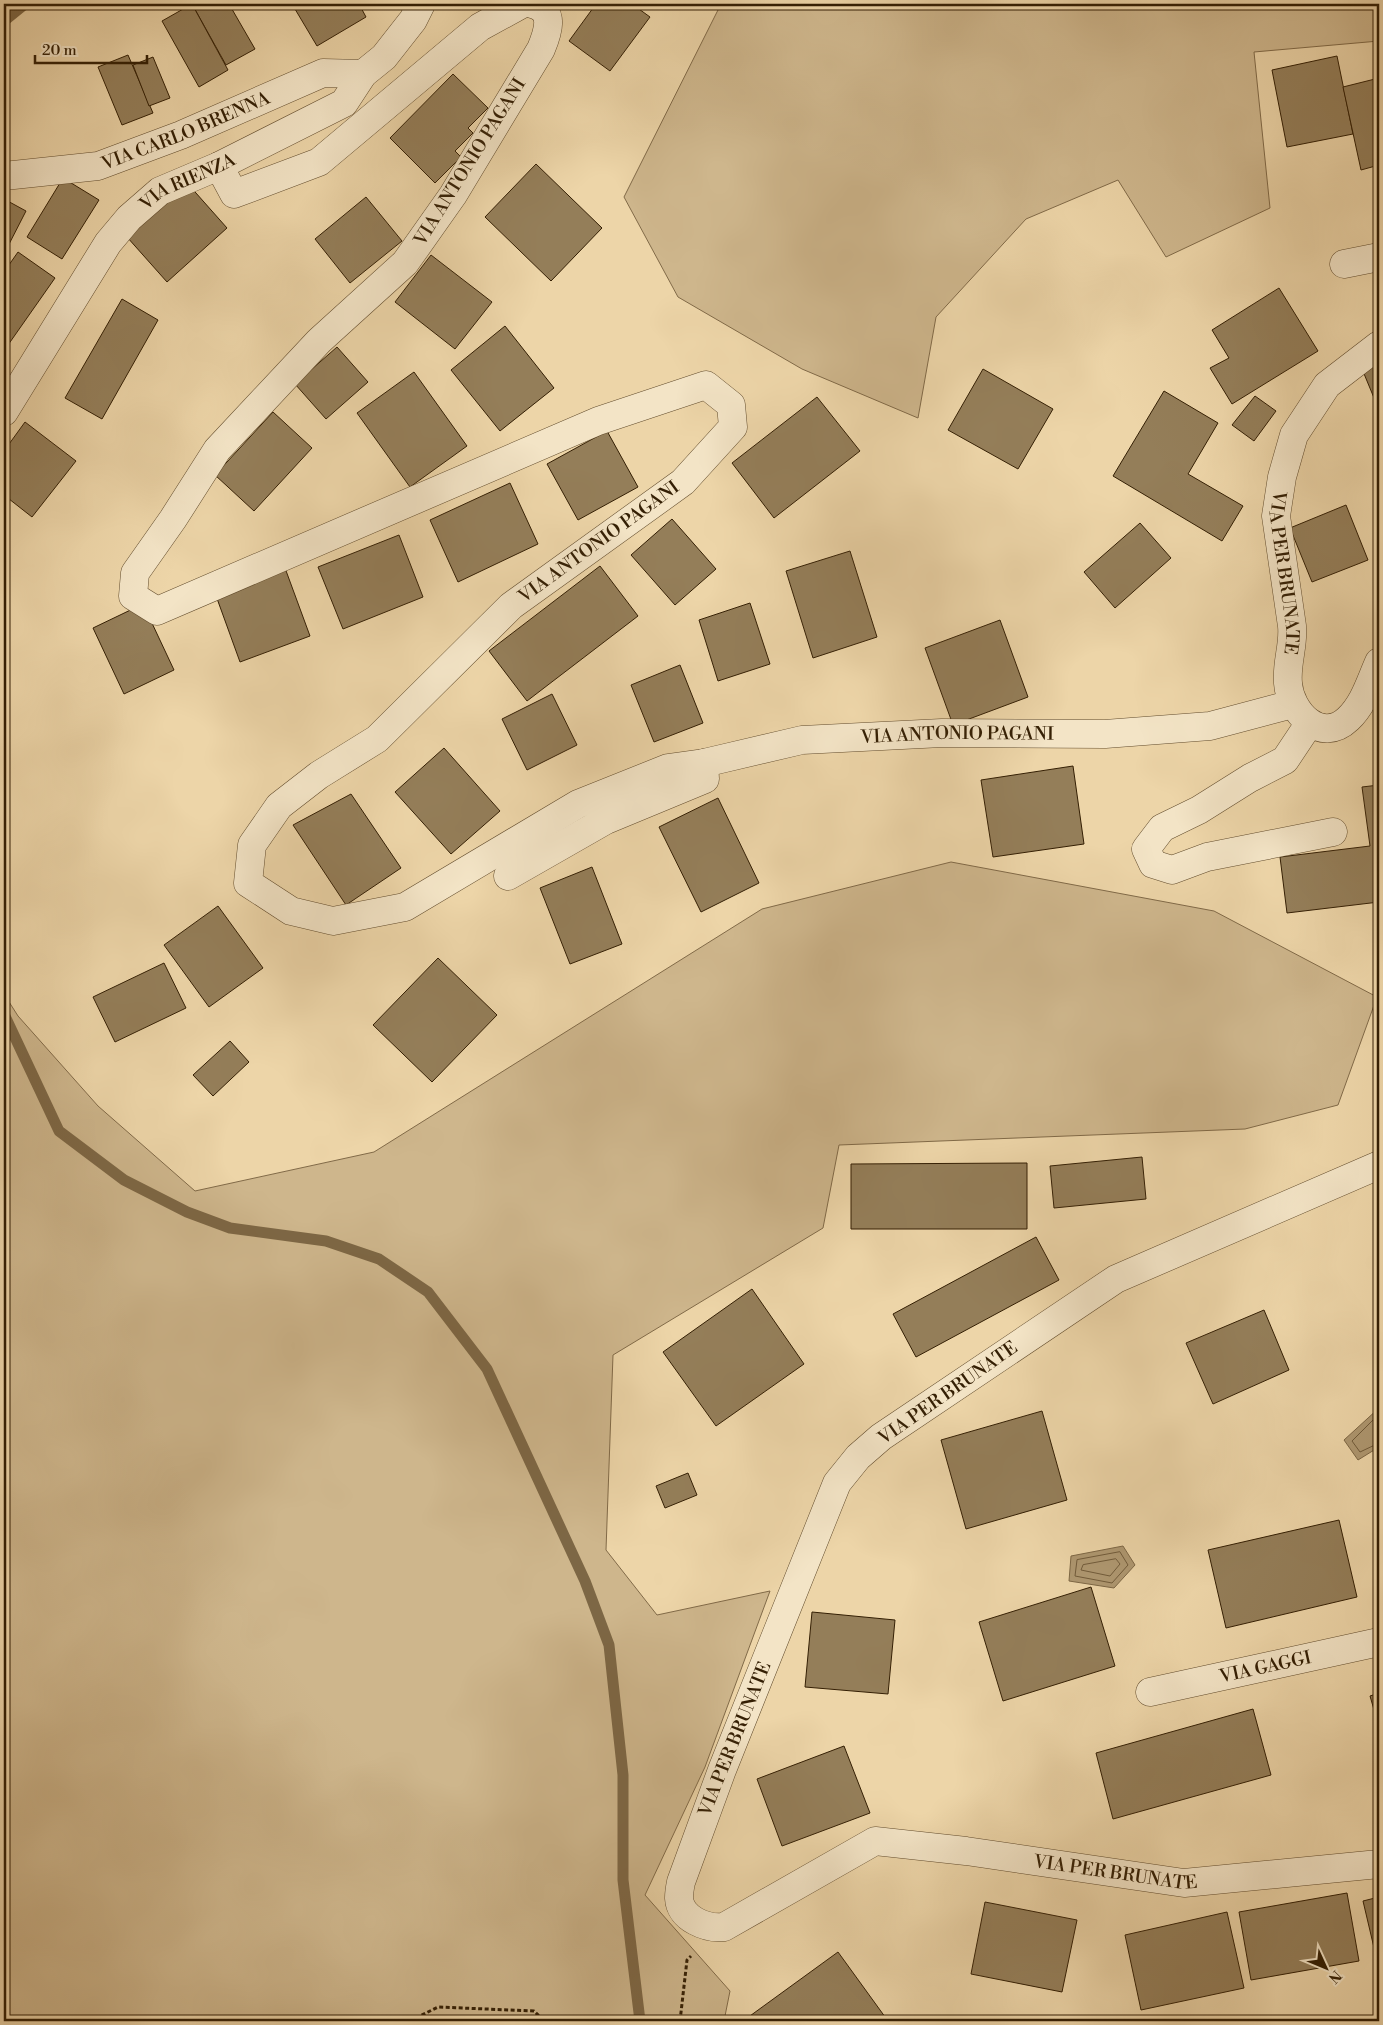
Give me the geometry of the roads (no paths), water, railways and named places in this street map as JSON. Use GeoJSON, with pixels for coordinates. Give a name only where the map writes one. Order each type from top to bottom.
{"type":"FeatureCollection","features":[{"type":"Feature","properties":{"kind":"street","name":"VIA RIENZA"},"geometry":{"type":"LineString","coordinates":[[4,412],[108,244],[129,218],[160,191],[219,166],[344,103],[363,74],[384,57],[413,20],[421,4]]}},
{"type":"Feature","properties":{"kind":"street"},"geometry":{"type":"LineString","coordinates":[[219,166],[234,194],[319,162],[480,27],[522,4]]}},
{"type":"Feature","properties":{"kind":"street","name":"VIA ANTONIO PAGANI"},"geometry":{"type":"LineString","coordinates":[[532,4],[544,10],[549,21],[548,32],[541,50],[453,195],[405,263],[319,341],[217,450],[173,519],[135,573],[133,596],[157,611],[598,421],[706,385],[731,405],[733,426],[683,482],[511,606],[377,739],[319,775],[279,806],[252,845],[248,883],[291,911],[333,921],[405,907],[578,804],[668,768],[704,763],[802,740],[942,733],[1105,734],[1210,726],[1301,714]]}},
{"type":"Feature","properties":{"kind":"street","name":"VIA CARLO BRENNA"},"geometry":{"type":"LineString","coordinates":[[4,176],[98,166],[181,135],[323,73],[363,74]]}},
{"type":"Feature","properties":{"kind":"street"},"geometry":{"type":"LineString","coordinates":[[1344,264],[1379,257]]}},
{"type":"Feature","properties":{"kind":"street","name":"VIA PER BRUNATE"},"geometry":{"type":"LineString","coordinates":[[1301,714],[1288,683],[1293,640],[1292,626],[1276,516],[1282,477],[1294,436],[1327,385],[1379,345]]}},
{"type":"Feature","properties":{"kind":"street"},"geometry":{"type":"LineString","coordinates":[[1333,832],[1208,857],[1172,870],[1153,864],[1146,848],[1162,828],[1199,810],[1250,778],[1284,760],[1301,714],[1330,729],[1340,726],[1348,720],[1360,707],[1379,662]]}},
{"type":"Feature","properties":{"kind":"street"},"geometry":{"type":"LineString","coordinates":[[508,876],[606,820],[705,779],[704,763]]}},
{"type":"Feature","properties":{"kind":"street","name":"VIA PER BRUNATE"},"geometry":{"type":"LineString","coordinates":[[1379,1165],[1116,1279],[917,1412],[858,1457],[837,1483],[722,1770],[681,1882],[679,1899],[689,1916],[705,1927],[724,1927],[875,1841],[966,1851],[1184,1883],[1379,1864]]}},
{"type":"Feature","properties":{"kind":"street","name":"VIA GAGGI"},"geometry":{"type":"LineString","coordinates":[[1150,1692],[1379,1642]]}},
{"type":"Feature","properties":{"kind":"water"},"geometry":{"type":"Polygon","coordinates":[[[1379,1408],[1379,1447],[1358,1460],[1344,1440],[1379,1408]]]}},
{"type":"Feature","properties":{"kind":"water"},"geometry":{"type":"Polygon","coordinates":[[[1123,1546],[1135,1565],[1114,1588],[1069,1581],[1071,1556],[1123,1546]]]}},
{"type":"Feature","properties":{"kind":"waterway"},"geometry":{"type":"LineString","coordinates":[[4,21],[25,4]]}},
{"type":"Feature","properties":{"kind":"waterway"},"geometry":{"type":"LineString","coordinates":[[4,1014],[59,1131],[124,1180],[187,1212],[230,1228],[326,1241],[379,1259],[428,1292],[487,1369],[585,1581],[609,1645],[623,1775],[623,1880],[640,2021]]}}]}
